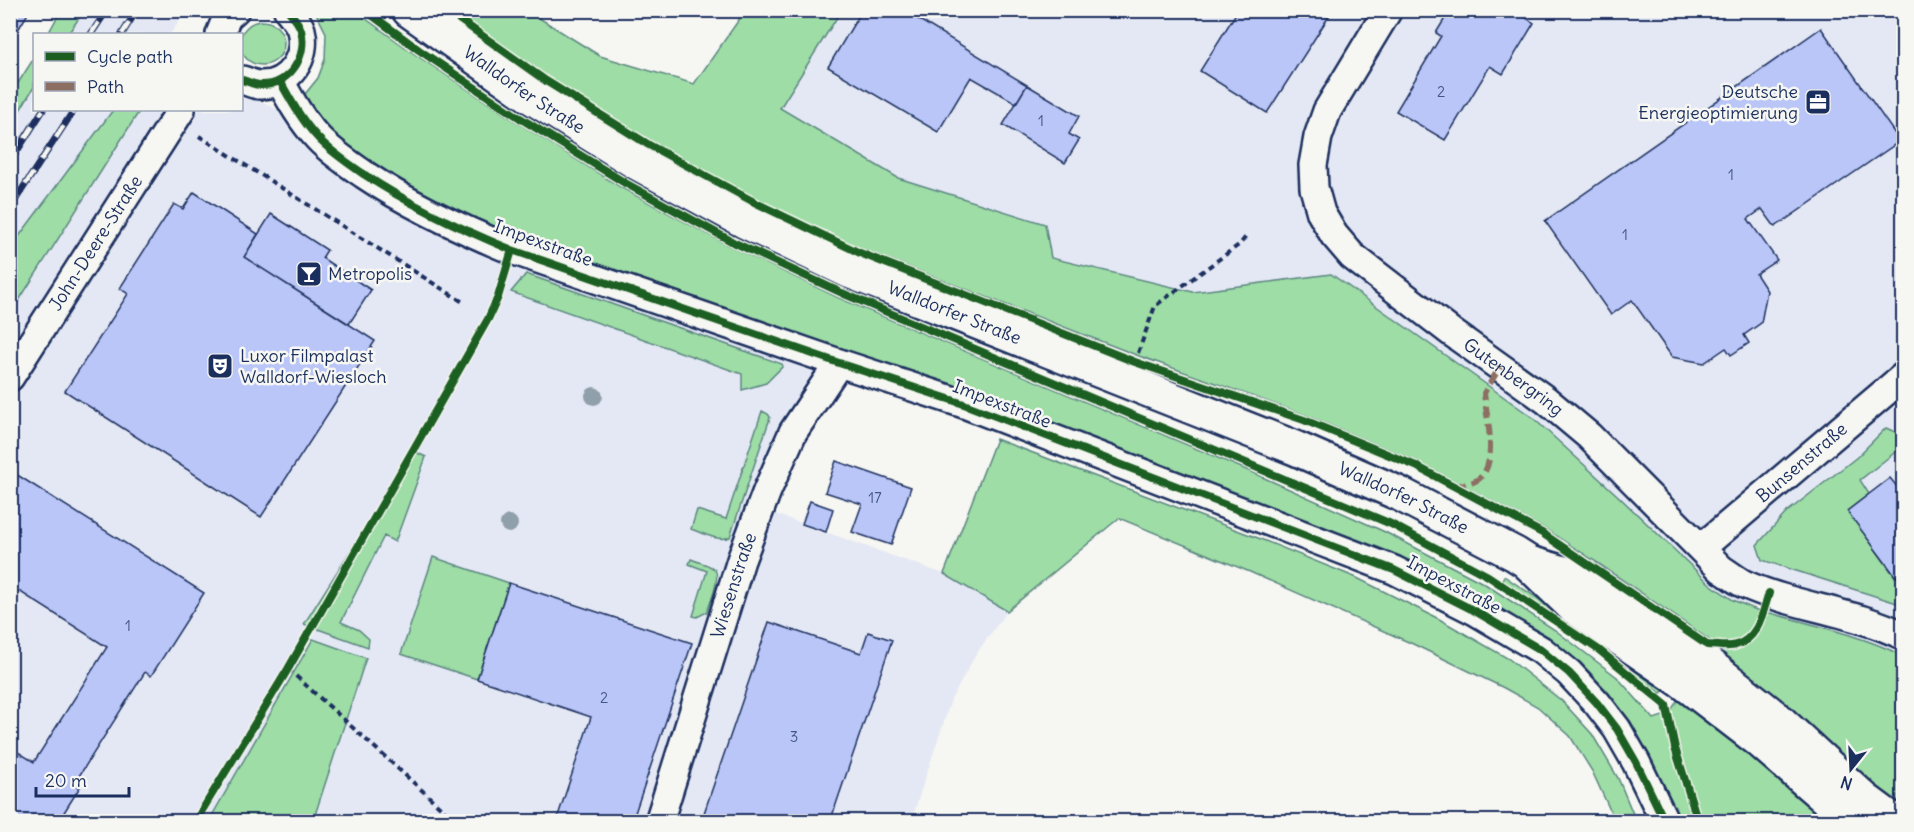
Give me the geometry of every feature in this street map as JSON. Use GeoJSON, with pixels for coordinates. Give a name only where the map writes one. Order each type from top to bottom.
{"type":"FeatureCollection","features":[{"type":"Feature","properties":{"kind":"street"},"geometry":{"type":"LineString","coordinates":[[220,33],[227,17],[235,10]]}},
{"type":"Feature","properties":{"kind":"street"},"geometry":{"type":"LineString","coordinates":[[243,80],[259,85],[280,81],[296,68],[303,48],[301,28],[288,10]]}},
{"type":"Feature","properties":{"kind":"street","name":"Walldorfer Straße"},"geometry":{"type":"LineString","coordinates":[[409,10],[533,98],[637,163],[744,221],[851,272],[1295,448],[1400,495],[1515,554],[1526,561],[1574,607],[1682,681],[1760,741],[1835,806],[1849,822]]}},
{"type":"Feature","properties":{"kind":"street","name":"Gutenbergring"},"geometry":{"type":"LineString","coordinates":[[1388,10],[1327,111],[1317,137],[1313,165],[1314,188],[1321,213],[1334,235],[1352,256],[1451,332],[1546,400],[1606,453],[1721,568],[1742,583],[1866,621],[1904,636]]}},
{"type":"Feature","properties":{"kind":"street","name":"Impexstraße"},"geometry":{"type":"LineString","coordinates":[[280,81],[295,109],[319,139],[346,162],[384,188],[433,215],[512,250],[964,404],[1394,570],[1475,611],[1541,650],[1569,673],[1597,703],[1617,729],[1636,762],[1665,822]]}},
{"type":"Feature","properties":{"kind":"street","name":"John-Deere-Straße"},"geometry":{"type":"LineString","coordinates":[[10,377],[178,115]]}},
{"type":"Feature","properties":{"kind":"street","name":"Wiesenstraße"},"geometry":{"type":"LineString","coordinates":[[659,822],[741,560],[767,491],[793,432],[839,363]]}},
{"type":"Feature","properties":{"kind":"street","name":"Bunsenstraße"},"geometry":{"type":"LineString","coordinates":[[1701,548],[1904,376]]}},
{"type":"Feature","properties":{"kind":"street","name":"Walldorfer Straße"},"geometry":{"type":"LineString","coordinates":[[1526,561],[1588,580],[1699,657],[1777,718],[1864,799],[1895,822]]}},
{"type":"Feature","properties":{"kind":"path"},"geometry":{"type":"LineString","coordinates":[[178,115],[463,302]]}},
{"type":"Feature","properties":{"kind":"path"},"geometry":{"type":"LineString","coordinates":[[1135,362],[1155,306],[1240,244],[1248,234]]}},
{"type":"Feature","properties":{"kind":"path"},"geometry":{"type":"LineString","coordinates":[[282,679],[294,659]]}},
{"type":"Feature","properties":{"kind":"path"},"geometry":{"type":"LineString","coordinates":[[288,669],[457,822]]}},
{"type":"Feature","properties":{"kind":"shaded area"},"geometry":{"type":"Polygon","coordinates":[[[84,11],[187,11],[171,33],[69,33],[84,11]]]}},
{"type":"Feature","properties":{"kind":"shaded area"},"geometry":{"type":"Polygon","coordinates":[[[841,11],[1903,11],[1903,656],[1859,639],[1733,600],[1710,584],[1532,417],[1331,274],[1193,292],[1051,258],[1045,224],[898,178],[780,108],[841,11]]]}},
{"type":"Feature","properties":{"kind":"shaded area"},"geometry":{"type":"Polygon","coordinates":[[[33,89],[33,111],[112,111],[11,247],[11,125],[33,89]]]}},
{"type":"Feature","properties":{"kind":"shaded area"},"geometry":{"type":"Polygon","coordinates":[[[243,92],[288,115],[402,185],[532,246],[842,358],[804,440],[775,514],[944,574],[1007,611],[976,654],[951,700],[911,821],[11,822],[11,308],[139,111],[243,111],[243,92]]]}},
{"type":"Feature","properties":{"kind":"green space"},"geometry":{"type":"Polygon","coordinates":[[[61,10],[84,11],[69,33],[49,33],[61,10]]]}},
{"type":"Feature","properties":{"kind":"green space"},"geometry":{"type":"Polygon","coordinates":[[[315,11],[355,11],[416,55],[517,122],[622,188],[730,246],[839,298],[1242,468],[1385,532],[1485,584],[1555,630],[1617,677],[1654,719],[1669,714],[1680,696],[1767,766],[1830,821],[1680,821],[1631,722],[1608,692],[1580,662],[1541,643],[1479,606],[532,246],[402,185],[288,115],[318,78],[325,59],[326,33],[315,11]]]}},
{"type":"Feature","properties":{"kind":"green space"},"geometry":{"type":"Polygon","coordinates":[[[453,11],[528,11],[600,56],[694,84],[745,11],[841,11],[780,108],[898,178],[1045,224],[1051,258],[1193,292],[1331,274],[1532,417],[1710,584],[1733,600],[1766,614],[1767,612],[1853,636],[1903,656],[1903,817],[1732,664],[1711,641],[1545,529],[1416,461],[1305,415],[1139,356],[862,249],[756,199],[651,142],[548,78],[453,11]]]}},
{"type":"Feature","properties":{"kind":"green space"},"geometry":{"type":"Polygon","coordinates":[[[262,21],[270,23],[282,35],[284,43],[282,51],[270,63],[262,65],[254,63],[243,52],[243,34],[254,23],[262,21]]]}},
{"type":"Feature","properties":{"kind":"green space"},"geometry":{"type":"Polygon","coordinates":[[[33,60],[33,89],[11,125],[11,94],[33,60]]]}},
{"type":"Feature","properties":{"kind":"green space"},"geometry":{"type":"Polygon","coordinates":[[[112,111],[139,111],[11,313],[11,247],[112,111]]]}},
{"type":"Feature","properties":{"kind":"green space"},"geometry":{"type":"Polygon","coordinates":[[[526,274],[783,366],[766,383],[742,390],[742,374],[511,292],[526,274]]]}},
{"type":"Feature","properties":{"kind":"green space"},"geometry":{"type":"Polygon","coordinates":[[[762,411],[768,414],[769,421],[730,537],[716,538],[691,529],[697,510],[726,519],[762,411]]]}},
{"type":"Feature","properties":{"kind":"green space"},"geometry":{"type":"Polygon","coordinates":[[[1886,428],[1895,432],[1903,440],[1903,446],[1860,480],[1869,494],[1848,511],[1895,577],[1903,572],[1903,605],[1762,560],[1757,545],[1787,512],[1857,457],[1886,428]]]}},
{"type":"Feature","properties":{"kind":"green space"},"geometry":{"type":"Polygon","coordinates":[[[996,439],[1357,578],[1439,619],[1509,659],[1562,701],[1592,734],[1618,778],[1636,821],[1615,821],[1592,771],[1570,736],[1538,707],[1413,644],[1250,572],[1119,518],[1007,611],[944,574],[996,439]]]}},
{"type":"Feature","properties":{"kind":"green space"},"geometry":{"type":"Polygon","coordinates":[[[413,451],[426,457],[395,542],[384,536],[341,622],[359,630],[369,639],[368,647],[304,624],[413,451]]]}},
{"type":"Feature","properties":{"kind":"green space"},"geometry":{"type":"Polygon","coordinates":[[[433,557],[509,583],[477,679],[401,654],[433,557]]]}},
{"type":"Feature","properties":{"kind":"green space"},"geometry":{"type":"Polygon","coordinates":[[[691,559],[712,567],[717,577],[707,612],[697,617],[693,616],[707,571],[689,564],[691,559]]]}},
{"type":"Feature","properties":{"kind":"green space"},"geometry":{"type":"Polygon","coordinates":[[[1504,576],[1669,686],[1661,693],[1501,581],[1504,576]]]}},
{"type":"Feature","properties":{"kind":"green space"},"geometry":{"type":"Polygon","coordinates":[[[313,639],[366,658],[313,821],[209,821],[313,639]]]}},
{"type":"Feature","properties":{"kind":"building"},"geometry":{"type":"Polygon","coordinates":[[[10,10],[30,10],[15,35],[10,33],[10,10]]]}},
{"type":"Feature","properties":{"kind":"building"},"geometry":{"type":"Polygon","coordinates":[[[862,10],[903,10],[1027,85],[1016,103],[971,77],[938,132],[828,67],[862,10]]]}},
{"type":"Feature","properties":{"kind":"building"},"geometry":{"type":"Polygon","coordinates":[[[1238,10],[1333,10],[1267,113],[1200,71],[1238,10]]]}},
{"type":"Feature","properties":{"kind":"building"},"geometry":{"type":"Polygon","coordinates":[[[1450,10],[1514,10],[1534,23],[1503,74],[1490,66],[1445,140],[1396,111],[1441,36],[1436,33],[1450,10]]]}},
{"type":"Feature","properties":{"kind":"building"},"geometry":{"type":"Polygon","coordinates":[[[1821,28],[1900,141],[1775,227],[1762,209],[1748,219],[1777,260],[1756,274],[1767,291],[1761,323],[1744,335],[1749,343],[1731,355],[1726,348],[1704,363],[1672,357],[1632,300],[1611,315],[1545,221],[1821,28]]]}},
{"type":"Feature","properties":{"kind":"building"},"geometry":{"type":"Polygon","coordinates":[[[1027,85],[1079,116],[1069,134],[1079,140],[1065,163],[1003,125],[1027,85]]]}},
{"type":"Feature","properties":{"kind":"building","name":"Luxor Filmpalast Walldorf-Wiesloch"},"geometry":{"type":"Polygon","coordinates":[[[194,192],[258,234],[244,257],[375,341],[261,517],[65,391],[128,294],[120,288],[174,204],[183,209],[194,192]]]}},
{"type":"Feature","properties":{"kind":"building","name":"Metropolis"},"geometry":{"type":"Polygon","coordinates":[[[271,214],[327,250],[322,258],[371,290],[349,324],[244,257],[271,214]]]}},
{"type":"Feature","properties":{"kind":"building"},"geometry":{"type":"Polygon","coordinates":[[[836,461],[911,487],[891,545],[852,532],[862,504],[825,492],[836,461]]]}},
{"type":"Feature","properties":{"kind":"building"},"geometry":{"type":"Polygon","coordinates":[[[11,471],[204,593],[151,676],[145,672],[74,784],[80,787],[58,822],[10,822],[10,747],[34,762],[107,647],[19,591],[10,604],[11,471]]]}},
{"type":"Feature","properties":{"kind":"building"},"geometry":{"type":"Polygon","coordinates":[[[1890,478],[1904,495],[1904,572],[1896,577],[1847,511],[1890,478]]]}},
{"type":"Feature","properties":{"kind":"building"},"geometry":{"type":"Polygon","coordinates":[[[810,501],[833,509],[826,532],[802,524],[810,501]]]}},
{"type":"Feature","properties":{"kind":"building"},"geometry":{"type":"Polygon","coordinates":[[[509,583],[692,643],[632,822],[556,822],[591,717],[477,679],[509,583]]]}},
{"type":"Feature","properties":{"kind":"building"},"geometry":{"type":"Polygon","coordinates":[[[769,622],[861,653],[868,632],[892,640],[830,822],[701,822],[769,622]]]}},
{"type":"Feature","properties":{"kind":"railway"},"geometry":{"type":"LineString","coordinates":[[92,33],[107,10]]}},
{"type":"Feature","properties":{"kind":"railway"},"geometry":{"type":"LineString","coordinates":[[123,33],[137,10]]}},
{"type":"Feature","properties":{"kind":"railway"},"geometry":{"type":"LineString","coordinates":[[10,162],[42,111]]}},
{"type":"Feature","properties":{"kind":"railway"},"geometry":{"type":"LineString","coordinates":[[10,208],[73,111]]}},
{"type":"Feature","properties":{"kind":"marked path"},"geometry":{"type":"LineString","coordinates":[[1454,486],[1477,480],[1484,473],[1488,464],[1490,440],[1484,393],[1500,367]]}},
{"type":"Feature","properties":{"kind":"cycle path"},"geometry":{"type":"LineString","coordinates":[[243,80],[258,85],[270,84],[280,81],[294,68],[302,50],[301,30],[288,10]]}},
{"type":"Feature","properties":{"kind":"cycle path"},"geometry":{"type":"LineString","coordinates":[[365,10],[419,50],[520,118],[625,183],[733,242],[842,293],[1391,524],[1488,576],[1599,650],[1666,705],[1675,748],[1698,822]]}},
{"type":"Feature","properties":{"kind":"cycle path"},"geometry":{"type":"LineString","coordinates":[[446,10],[546,81],[649,145],[754,202],[860,253],[1135,362],[1304,420],[1416,466],[1542,533],[1707,645],[1733,646],[1750,637],[1762,616],[1769,593]]}},
{"type":"Feature","properties":{"kind":"cycle path"},"geometry":{"type":"LineString","coordinates":[[280,81],[307,125],[334,153],[400,197],[474,234],[512,250],[964,404],[1394,570],[1475,611],[1541,650],[1569,673],[1597,703],[1617,729],[1636,762],[1665,822]]}},
{"type":"Feature","properties":{"kind":"cycle path"},"geometry":{"type":"LineString","coordinates":[[195,822],[288,669],[488,319],[498,297],[512,250]]}},
{"type":"Feature","properties":{"kind":"place","name":"Deutsche Energieoptimierung"},"geometry":{"type":"Point","coordinates":[1818,102]}},
{"type":"Feature","properties":{"kind":"place","name":"Metropolis"},"geometry":{"type":"Point","coordinates":[309,274]}},
{"type":"Feature","properties":{"kind":"place","name":"Luxor Filmpalast Walldorf-Wiesloch"},"geometry":{"type":"Point","coordinates":[220,366]}}]}
